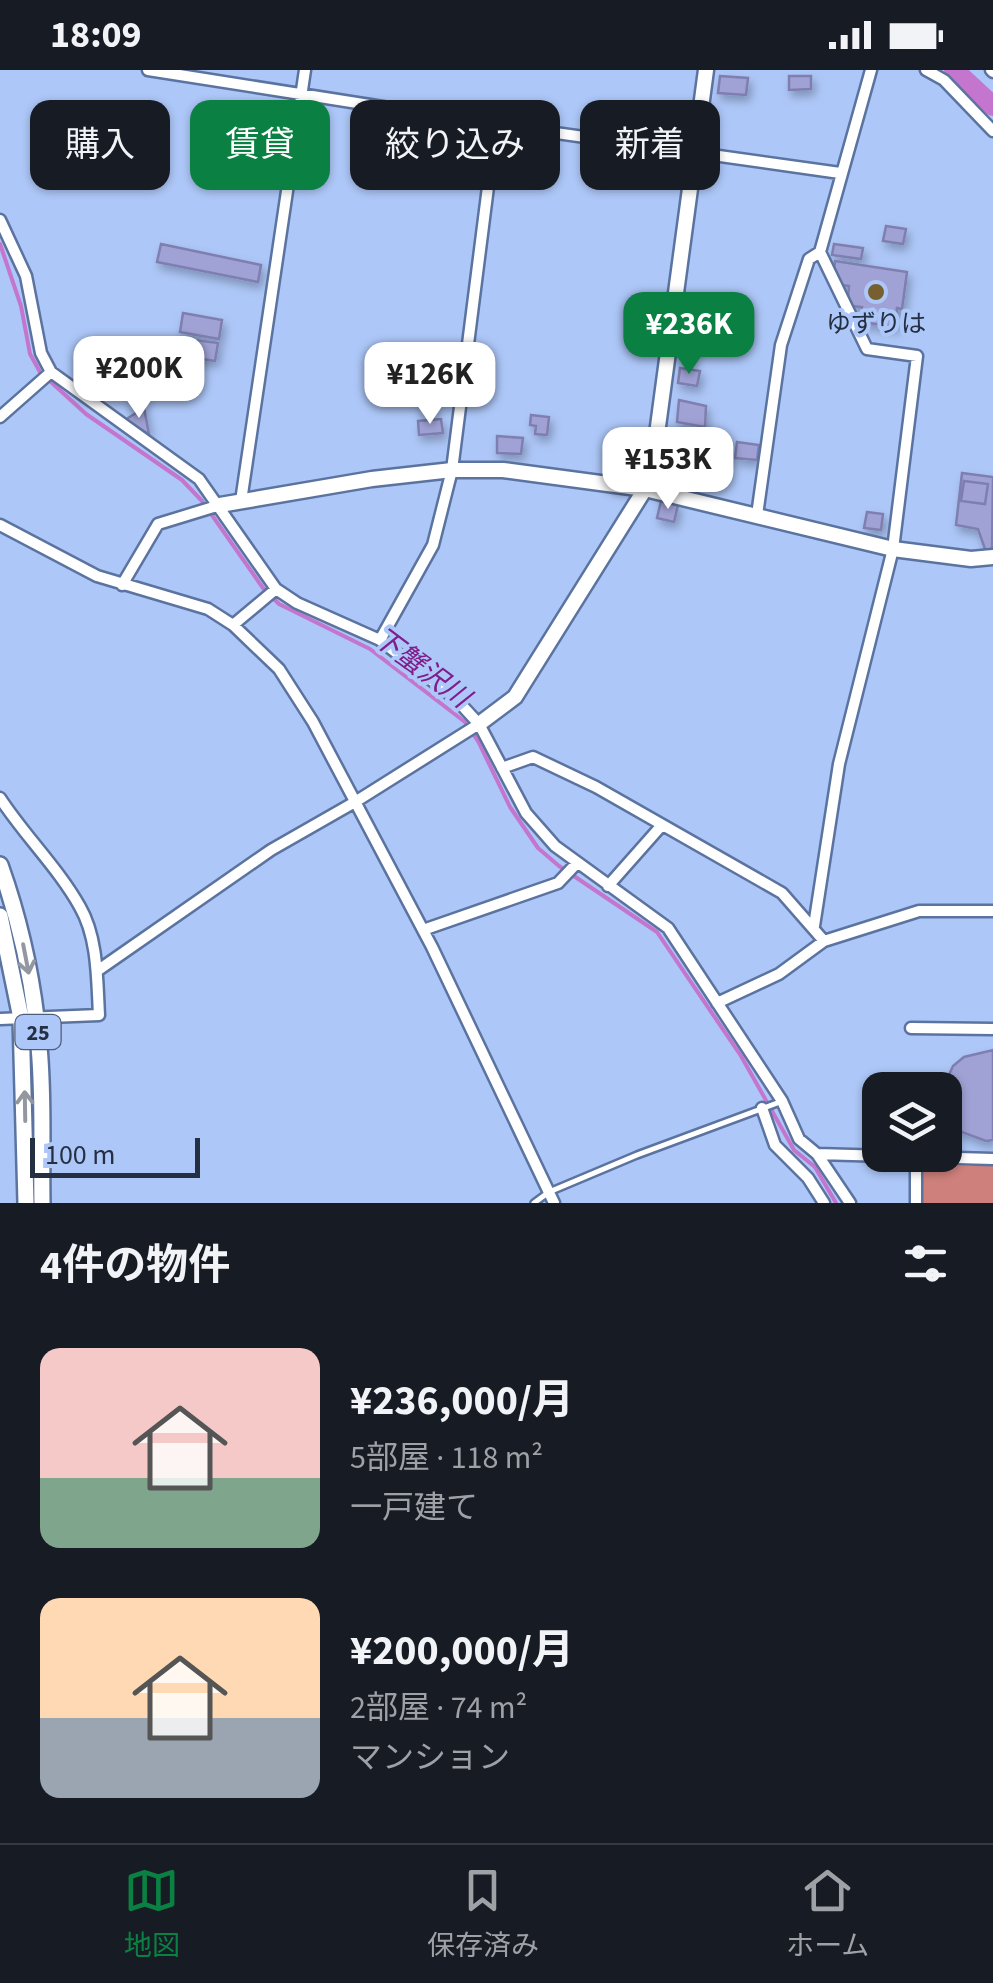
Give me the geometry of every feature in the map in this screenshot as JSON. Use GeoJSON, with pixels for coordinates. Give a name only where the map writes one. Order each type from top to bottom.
{"type":"FeatureCollection","features":[{"type":"Feature","properties":{"kind":"main road","name":"25"},"geometry":{"type":"LineString","coordinates":[[0,865],[22,934],[29,1018],[26,1203]]}},
{"type":"Feature","properties":{"kind":"main road","name":"25"},"geometry":{"type":"LineString","coordinates":[[0,916],[40,1067],[42,1203]]}},
{"type":"Feature","properties":{"kind":"street"},"geometry":{"type":"LineString","coordinates":[[148,70],[350,102]]}},
{"type":"Feature","properties":{"kind":"street"},"geometry":{"type":"LineString","coordinates":[[241,501],[305,70]]}},
{"type":"Feature","properties":{"kind":"street"},"geometry":{"type":"LineString","coordinates":[[701,100],[706,70]]}},
{"type":"Feature","properties":{"kind":"street"},"geometry":{"type":"LineString","coordinates":[[814,926],[838,764],[892,550],[917,356],[867,349],[820,252],[871,70]]}},
{"type":"Feature","properties":{"kind":"street"},"geometry":{"type":"LineString","coordinates":[[926,70],[944,80],[993,131]]}},
{"type":"Feature","properties":{"kind":"street"},"geometry":{"type":"LineString","coordinates":[[720,156],[840,173]]}},
{"type":"Feature","properties":{"kind":"street"},"geometry":{"type":"LineString","coordinates":[[380,640],[434,545],[452,470],[488,190]]}},
{"type":"Feature","properties":{"kind":"street"},"geometry":{"type":"LineString","coordinates":[[97,971],[271,850],[355,802],[515,697],[645,489],[652,470],[688,190]]}},
{"type":"Feature","properties":{"kind":"street"},"geometry":{"type":"LineString","coordinates":[[0,220],[26,276],[41,354],[51,372],[199,479],[276,589],[297,603],[380,640],[456,699],[479,724],[526,813],[555,846],[668,928],[782,1101],[799,1139],[817,1154],[850,1203]]}},
{"type":"Feature","properties":{"kind":"street"},"geometry":{"type":"LineString","coordinates":[[757,514],[782,345],[809,259],[820,252]]}},
{"type":"Feature","properties":{"kind":"street"},"geometry":{"type":"LineString","coordinates":[[0,417],[51,372]]}},
{"type":"Feature","properties":{"kind":"street"},"geometry":{"type":"LineString","coordinates":[[122,585],[158,524],[241,501],[452,470],[503,470],[645,489],[892,550],[971,560],[993,557]]}},
{"type":"Feature","properties":{"kind":"street"},"geometry":{"type":"LineString","coordinates":[[0,525],[98,576],[208,609],[232,625],[279,669],[312,722],[423,930],[552,1198]]}},
{"type":"Feature","properties":{"kind":"street"},"geometry":{"type":"LineString","coordinates":[[232,625],[276,589]]}},
{"type":"Feature","properties":{"kind":"street"},"geometry":{"type":"LineString","coordinates":[[502,768],[533,757],[596,787],[782,894],[824,941]]}},
{"type":"Feature","properties":{"kind":"street"},"geometry":{"type":"LineString","coordinates":[[0,798],[80,906],[89,928],[97,971],[98,1015],[0,1018]]}},
{"type":"Feature","properties":{"kind":"street"},"geometry":{"type":"LineString","coordinates":[[608,886],[662,825]]}},
{"type":"Feature","properties":{"kind":"street"},"geometry":{"type":"LineString","coordinates":[[423,930],[558,883],[577,863]]}},
{"type":"Feature","properties":{"kind":"street"},"geometry":{"type":"LineString","coordinates":[[717,1002],[779,974],[824,941],[918,912],[993,912]]}},
{"type":"Feature","properties":{"kind":"street"},"geometry":{"type":"LineString","coordinates":[[911,1028],[993,1029]]}},
{"type":"Feature","properties":{"kind":"street"},"geometry":{"type":"LineString","coordinates":[[762,1108],[776,1146],[808,1178],[824,1203]]}},
{"type":"Feature","properties":{"kind":"street"},"geometry":{"type":"LineString","coordinates":[[817,1154],[862,1155]]}},
{"type":"Feature","properties":{"kind":"street"},"geometry":{"type":"LineString","coordinates":[[962,1158],[993,1159]]}},
{"type":"Feature","properties":{"kind":"street"},"geometry":{"type":"LineString","coordinates":[[916,1172],[916,1203]]}},
{"type":"Feature","properties":{"kind":"lane"},"geometry":{"type":"LineString","coordinates":[[534,1203],[552,1198],[637,1155],[782,1101]]}},
{"type":"Feature","properties":{"kind":"shaded area"},"geometry":{"type":"Polygon","coordinates":[[[962,1166],[993,1166],[993,1203],[922,1203],[922,1172],[962,1172],[962,1166]]]}},
{"type":"Feature","properties":{"kind":"building"},"geometry":{"type":"Polygon","coordinates":[[[720,76],[748,78],[746,95],[718,93],[720,76]]]}},
{"type":"Feature","properties":{"kind":"building"},"geometry":{"type":"Polygon","coordinates":[[[789,76],[811,76],[811,89],[789,90],[789,76]]]}},
{"type":"Feature","properties":{"kind":"building"},"geometry":{"type":"Polygon","coordinates":[[[886,226],[906,229],[903,244],[883,241],[886,226]]]}},
{"type":"Feature","properties":{"kind":"building"},"geometry":{"type":"Polygon","coordinates":[[[161,244],[261,265],[258,282],[157,262],[161,244]]]}},
{"type":"Feature","properties":{"kind":"building"},"geometry":{"type":"Polygon","coordinates":[[[834,244],[863,248],[861,259],[832,255],[834,244]]]}},
{"type":"Feature","properties":{"kind":"building","name":"ゆずりは"},"geometry":{"type":"Polygon","coordinates":[[[835,261],[907,272],[896,327],[861,322],[862,307],[852,306],[849,286],[842,285],[834,269],[835,261]]]}},
{"type":"Feature","properties":{"kind":"building"},"geometry":{"type":"Polygon","coordinates":[[[183,313],[222,320],[219,339],[180,332],[183,313]]]}},
{"type":"Feature","properties":{"kind":"building"},"geometry":{"type":"Polygon","coordinates":[[[180,338],[218,343],[215,361],[177,355],[180,338]]]}},
{"type":"Feature","properties":{"kind":"building"},"geometry":{"type":"Polygon","coordinates":[[[680,368],[700,371],[697,386],[678,383],[680,368]]]}},
{"type":"Feature","properties":{"kind":"building"},"geometry":{"type":"Polygon","coordinates":[[[679,400],[706,406],[705,427],[677,422],[679,400]]]}},
{"type":"Feature","properties":{"kind":"building"},"geometry":{"type":"Polygon","coordinates":[[[144,408],[149,434],[125,420],[144,408]]]}},
{"type":"Feature","properties":{"kind":"building"},"geometry":{"type":"Polygon","coordinates":[[[531,415],[549,417],[547,435],[535,434],[536,426],[530,425],[531,415]]]}},
{"type":"Feature","properties":{"kind":"building"},"geometry":{"type":"Polygon","coordinates":[[[441,419],[443,433],[419,435],[418,421],[441,419]]]}},
{"type":"Feature","properties":{"kind":"building"},"geometry":{"type":"Polygon","coordinates":[[[497,436],[523,438],[521,454],[497,453],[497,436]]]}},
{"type":"Feature","properties":{"kind":"building"},"geometry":{"type":"Polygon","coordinates":[[[706,439],[729,441],[727,458],[704,455],[706,439]]]}},
{"type":"Feature","properties":{"kind":"building"},"geometry":{"type":"Polygon","coordinates":[[[737,442],[759,445],[757,460],[735,458],[737,442]]]}},
{"type":"Feature","properties":{"kind":"building"},"geometry":{"type":"Polygon","coordinates":[[[962,473],[993,477],[992,550],[985,549],[978,529],[956,525],[962,473]]]}},
{"type":"Feature","properties":{"kind":"building"},"geometry":{"type":"Polygon","coordinates":[[[964,481],[988,484],[985,504],[961,501],[964,481]]]}},
{"type":"Feature","properties":{"kind":"building"},"geometry":{"type":"Polygon","coordinates":[[[661,501],[678,505],[674,522],[657,518],[661,501]]]}},
{"type":"Feature","properties":{"kind":"building"},"geometry":{"type":"Polygon","coordinates":[[[867,512],[883,514],[881,530],[864,528],[867,512]]]}},
{"type":"Feature","properties":{"kind":"building"},"geometry":{"type":"Polygon","coordinates":[[[993,1050],[993,1140],[962,1132],[962,1072],[950,1072],[964,1057],[993,1050]]]}},
{"type":"Feature","properties":{"kind":"waterway"},"geometry":{"type":"LineString","coordinates":[[954,70],[993,106]]}},
{"type":"Feature","properties":{"kind":"waterway","name":"下蟹沢川"},"geometry":{"type":"LineString","coordinates":[[0,244],[21,306],[30,354],[40,372],[86,414],[182,480],[279,604],[370,649],[465,722],[510,807],[538,848],[657,932],[741,1056],[794,1150],[815,1167],[836,1203]]}},
{"type":"Feature","properties":{"kind":"place","name":"ゆずりは"},"geometry":{"type":"Point","coordinates":[876,292]}}]}
